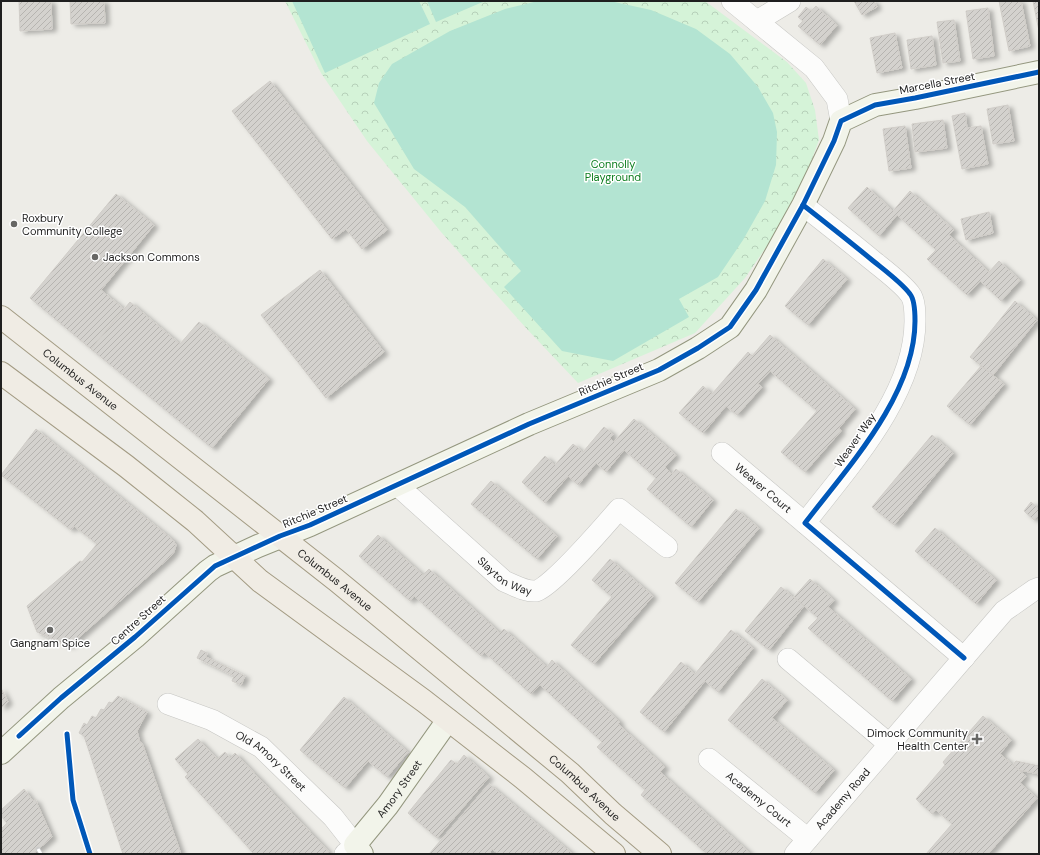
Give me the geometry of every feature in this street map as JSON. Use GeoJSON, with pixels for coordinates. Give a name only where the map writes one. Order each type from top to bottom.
{"type":"FeatureCollection","features":[{"type":"Feature","properties":{"kind":"main road","name":"Columbus Avenue"},"geometry":{"type":"LineString","coordinates":[[1,317],[348,590],[570,773],[613,814],[660,854]]}},
{"type":"Feature","properties":{"kind":"main road"},"geometry":{"type":"LineString","coordinates":[[1,373],[185,512],[260,582],[393,678],[448,720],[523,778],[614,854]]}},
{"type":"Feature","properties":{"kind":"street"},"geometry":{"type":"LineString","coordinates":[[732,1],[814,68],[837,98],[841,121]]}},
{"type":"Feature","properties":{"kind":"street"},"geometry":{"type":"LineString","coordinates":[[757,21],[790,1]]}},
{"type":"Feature","properties":{"kind":"street","name":"Marcella Street"},"geometry":{"type":"LineString","coordinates":[[841,121],[875,105],[1039,72]]}},
{"type":"Feature","properties":{"kind":"street","name":"Ritchie Street"},"geometry":{"type":"LineString","coordinates":[[280,536],[310,525],[529,424],[659,370],[698,348],[730,327],[756,290],[803,205],[834,142],[841,121]]}},
{"type":"Feature","properties":{"kind":"street","name":"Weaver Way"},"geometry":{"type":"LineString","coordinates":[[803,205],[903,287],[911,295],[915,313],[915,334],[906,373],[880,423],[805,523]]}},
{"type":"Feature","properties":{"kind":"street","name":"Weaver Court"},"geometry":{"type":"LineString","coordinates":[[722,453],[805,523]]}},
{"type":"Feature","properties":{"kind":"street","name":"Slayton Way"},"geometry":{"type":"LineString","coordinates":[[397,485],[504,581],[522,589],[536,591],[544,588],[567,566],[619,509],[667,547]]}},
{"type":"Feature","properties":{"kind":"street"},"geometry":{"type":"LineString","coordinates":[[805,523],[964,658]]}},
{"type":"Feature","properties":{"kind":"street","name":"Centre Street"},"geometry":{"type":"LineString","coordinates":[[1,753],[61,698],[135,638],[208,571],[215,566],[280,536]]}},
{"type":"Feature","properties":{"kind":"street","name":"Academy Road"},"geometry":{"type":"LineString","coordinates":[[802,847],[1004,611],[1039,588]]}},
{"type":"Feature","properties":{"kind":"street"},"geometry":{"type":"LineString","coordinates":[[788,659],[889,744]]}},
{"type":"Feature","properties":{"kind":"street","name":"Old Amory Street"},"geometry":{"type":"LineString","coordinates":[[168,704],[212,720],[261,747],[333,817],[354,851]]}},
{"type":"Feature","properties":{"kind":"street","name":"Amory Street"},"geometry":{"type":"LineString","coordinates":[[354,851],[448,720]]}},
{"type":"Feature","properties":{"kind":"street","name":"Academy Court"},"geometry":{"type":"LineString","coordinates":[[709,759],[802,847]]}},
{"type":"Feature","properties":{"kind":"green space","name":"Connolly Playground"},"geometry":{"type":"Polygon","coordinates":[[[285,1],[705,1],[787,62],[806,83],[815,110],[819,140],[795,205],[745,278],[695,333],[578,383],[526,328],[441,232],[367,141],[321,73],[285,1]]]}},
{"type":"Feature","properties":{"kind":"green space"},"geometry":{"type":"Polygon","coordinates":[[[292,1],[419,1],[430,24],[325,73],[292,1]]]}},
{"type":"Feature","properties":{"kind":"green space"},"geometry":{"type":"Polygon","coordinates":[[[427,1],[485,1],[436,22],[427,1]]]}},
{"type":"Feature","properties":{"kind":"green space","name":"Connolly Playground"},"geometry":{"type":"Polygon","coordinates":[[[538,1],[610,1],[651,10],[696,29],[730,54],[758,87],[773,113],[777,132],[776,165],[765,201],[743,240],[718,277],[679,299],[689,317],[613,361],[562,351],[504,287],[521,271],[465,207],[414,169],[374,103],[379,83],[392,64],[450,31],[505,9],[538,1]]]}},
{"type":"Feature","properties":{"kind":"building"},"geometry":{"type":"Polygon","coordinates":[[[19,1],[51,1],[52,29],[20,31],[19,1]]]}},
{"type":"Feature","properties":{"kind":"building"},"geometry":{"type":"Polygon","coordinates":[[[70,1],[104,1],[105,23],[71,24],[70,1]]]}},
{"type":"Feature","properties":{"kind":"building"},"geometry":{"type":"Polygon","coordinates":[[[854,1],[874,1],[877,7],[862,15],[854,1]]]}},
{"type":"Feature","properties":{"kind":"building"},"geometry":{"type":"Polygon","coordinates":[[[999,1],[1021,1],[1030,46],[1009,51],[999,1]]]}},
{"type":"Feature","properties":{"kind":"building"},"geometry":{"type":"Polygon","coordinates":[[[1033,1],[1039,1],[1039,31],[1033,1]]]}},
{"type":"Feature","properties":{"kind":"building"},"geometry":{"type":"Polygon","coordinates":[[[816,6],[837,25],[820,45],[798,26],[803,21],[798,17],[806,7],[811,11],[816,6]]]}},
{"type":"Feature","properties":{"kind":"building"},"geometry":{"type":"Polygon","coordinates":[[[988,8],[994,56],[973,59],[966,11],[988,8]]]}},
{"type":"Feature","properties":{"kind":"building"},"geometry":{"type":"Polygon","coordinates":[[[954,20],[960,61],[943,63],[937,22],[954,20]]]}},
{"type":"Feature","properties":{"kind":"building"},"geometry":{"type":"Polygon","coordinates":[[[895,33],[902,68],[877,73],[870,38],[895,33]]]}},
{"type":"Feature","properties":{"kind":"building"},"geometry":{"type":"Polygon","coordinates":[[[932,36],[936,65],[911,69],[907,40],[932,36]]]}},
{"type":"Feature","properties":{"kind":"building"},"geometry":{"type":"Polygon","coordinates":[[[270,81],[387,230],[362,249],[346,229],[332,239],[232,111],[270,81]]]}},
{"type":"Feature","properties":{"kind":"building"},"geometry":{"type":"Polygon","coordinates":[[[1008,105],[1014,141],[993,144],[987,109],[1008,105]]]}},
{"type":"Feature","properties":{"kind":"building"},"geometry":{"type":"Polygon","coordinates":[[[965,113],[967,128],[981,126],[988,164],[962,169],[952,116],[965,113]]]}},
{"type":"Feature","properties":{"kind":"building"},"geometry":{"type":"Polygon","coordinates":[[[943,120],[947,148],[915,152],[912,124],[943,120]]]}},
{"type":"Feature","properties":{"kind":"building"},"geometry":{"type":"Polygon","coordinates":[[[905,126],[911,168],[889,171],[883,129],[905,126]]]}},
{"type":"Feature","properties":{"kind":"building"},"geometry":{"type":"Polygon","coordinates":[[[867,187],[893,211],[910,191],[954,230],[949,235],[989,272],[999,261],[1020,280],[1001,301],[980,281],[967,295],[927,259],[936,250],[897,215],[879,236],[848,208],[867,187]]]}},
{"type":"Feature","properties":{"kind":"building","name":"Jackson Commons"},"geometry":{"type":"Polygon","coordinates":[[[116,194],[154,225],[101,290],[124,309],[91,349],[30,298],[116,194]]]}},
{"type":"Feature","properties":{"kind":"building"},"geometry":{"type":"Polygon","coordinates":[[[989,212],[993,233],[966,240],[961,219],[989,212]]]}},
{"type":"Feature","properties":{"kind":"building"},"geometry":{"type":"Polygon","coordinates":[[[823,259],[847,279],[808,325],[785,306],[823,259]]]}},
{"type":"Feature","properties":{"kind":"building"},"geometry":{"type":"Polygon","coordinates":[[[320,270],[384,352],[326,398],[261,315],[320,270]]]}},
{"type":"Feature","properties":{"kind":"building"},"geometry":{"type":"Polygon","coordinates":[[[1015,301],[1037,320],[993,375],[970,357],[1015,301]]]}},
{"type":"Feature","properties":{"kind":"building"},"geometry":{"type":"Polygon","coordinates":[[[130,302],[180,344],[199,322],[269,379],[212,448],[91,349],[130,302]]]}},
{"type":"Feature","properties":{"kind":"building"},"geometry":{"type":"Polygon","coordinates":[[[770,335],[855,409],[839,428],[841,431],[805,472],[781,452],[817,411],[770,371],[758,384],[762,387],[737,415],[726,406],[703,433],[679,413],[703,386],[712,394],[748,352],[752,356],[770,335]]]}},
{"type":"Feature","properties":{"kind":"building"},"geometry":{"type":"Polygon","coordinates":[[[981,366],[1004,384],[970,425],[947,406],[981,366]]]}},
{"type":"Feature","properties":{"kind":"building"},"geometry":{"type":"Polygon","coordinates":[[[634,419],[676,455],[665,467],[672,474],[676,469],[713,500],[691,527],[647,489],[656,478],[624,450],[606,472],[596,463],[578,485],[568,476],[545,503],[522,482],[545,456],[555,465],[573,444],[583,452],[604,427],[613,434],[610,438],[614,442],[634,419]]]}},
{"type":"Feature","properties":{"kind":"building"},"geometry":{"type":"Polygon","coordinates":[[[36,429],[173,540],[176,545],[174,552],[170,557],[69,646],[37,632],[27,606],[80,561],[82,562],[97,544],[74,526],[71,530],[1,475],[36,429]]]}},
{"type":"Feature","properties":{"kind":"building"},"geometry":{"type":"Polygon","coordinates":[[[932,435],[953,453],[894,525],[872,507],[932,435]]]}},
{"type":"Feature","properties":{"kind":"building"},"geometry":{"type":"Polygon","coordinates":[[[491,481],[557,536],[537,559],[471,504],[491,481]]]}},
{"type":"Feature","properties":{"kind":"building"},"geometry":{"type":"Polygon","coordinates":[[[1031,502],[1039,509],[1039,514],[1034,520],[1024,511],[1031,502]]]}},
{"type":"Feature","properties":{"kind":"building"},"geometry":{"type":"Polygon","coordinates":[[[736,509],[759,528],[698,602],[675,583],[736,509]]]}},
{"type":"Feature","properties":{"kind":"building"},"geometry":{"type":"Polygon","coordinates":[[[935,528],[996,580],[976,604],[915,551],[935,528]]]}},
{"type":"Feature","properties":{"kind":"building"},"geometry":{"type":"Polygon","coordinates":[[[378,535],[423,575],[429,569],[500,633],[504,629],[547,667],[552,660],[620,722],[618,724],[665,767],[660,772],[751,854],[707,854],[641,795],[645,790],[597,747],[602,742],[540,685],[531,694],[484,652],[481,656],[414,596],[410,601],[359,556],[378,535]]]}},
{"type":"Feature","properties":{"kind":"building"},"geometry":{"type":"Polygon","coordinates":[[[610,559],[653,596],[594,664],[571,645],[612,597],[592,580],[610,559]]]}},
{"type":"Feature","properties":{"kind":"building"},"geometry":{"type":"Polygon","coordinates":[[[810,579],[834,600],[828,607],[911,679],[892,701],[808,628],[818,618],[794,597],[810,579]]]}},
{"type":"Feature","properties":{"kind":"building"},"geometry":{"type":"Polygon","coordinates":[[[781,587],[804,606],[769,650],[745,631],[781,587]]]}},
{"type":"Feature","properties":{"kind":"building"},"geometry":{"type":"Polygon","coordinates":[[[731,630],[753,648],[718,692],[705,681],[664,732],[640,712],[681,662],[695,674],[731,630]]]}},
{"type":"Feature","properties":{"kind":"building"},"geometry":{"type":"Polygon","coordinates":[[[201,650],[207,653],[206,657],[245,676],[241,685],[232,681],[234,676],[197,658],[201,650]]]}},
{"type":"Feature","properties":{"kind":"building"},"geometry":{"type":"Polygon","coordinates":[[[762,679],[787,700],[772,718],[834,770],[815,793],[728,720],[762,679]]]}},
{"type":"Feature","properties":{"kind":"building"},"geometry":{"type":"Polygon","coordinates":[[[1,688],[8,702],[1,708],[1,688]]]}},
{"type":"Feature","properties":{"kind":"building"},"geometry":{"type":"Polygon","coordinates":[[[118,696],[147,712],[137,731],[140,743],[142,743],[181,854],[123,854],[84,736],[79,733],[84,723],[87,725],[92,716],[96,718],[101,709],[104,710],[109,702],[112,703],[118,696]]]}},
{"type":"Feature","properties":{"kind":"building"},"geometry":{"type":"Polygon","coordinates":[[[344,697],[408,752],[387,777],[368,761],[345,788],[300,750],[344,697]]]}},
{"type":"Feature","properties":{"kind":"building"},"geometry":{"type":"Polygon","coordinates":[[[983,716],[1011,740],[1000,754],[1026,776],[1020,783],[1037,798],[988,854],[926,854],[952,824],[936,810],[932,814],[916,799],[945,765],[943,762],[983,716]]]}},
{"type":"Feature","properties":{"kind":"building"},"geometry":{"type":"Polygon","coordinates":[[[198,739],[217,759],[225,752],[230,758],[235,753],[329,852],[327,854],[254,854],[185,777],[188,774],[175,759],[198,739]]]}},
{"type":"Feature","properties":{"kind":"building"},"geometry":{"type":"Polygon","coordinates":[[[464,755],[489,777],[437,838],[408,813],[451,760],[457,764],[464,755]]]}},
{"type":"Feature","properties":{"kind":"building"},"geometry":{"type":"Polygon","coordinates":[[[1016,761],[1039,766],[1039,774],[1019,770],[1013,765],[1016,761]]]}},
{"type":"Feature","properties":{"kind":"building"},"geometry":{"type":"Polygon","coordinates":[[[489,784],[573,854],[499,854],[492,849],[489,854],[429,854],[489,784]]]}},
{"type":"Feature","properties":{"kind":"building"},"geometry":{"type":"Polygon","coordinates":[[[24,789],[33,801],[35,799],[52,837],[33,854],[1,854],[1,829],[7,823],[1,816],[1,810],[24,789]]]}},
{"type":"Feature","properties":{"kind":"railway"},"geometry":{"type":"LineString","coordinates":[[38,849],[41,854]]}},
{"type":"Feature","properties":{"kind":"cycle path"},"geometry":{"type":"LineString","coordinates":[[19,736],[61,698],[135,637],[215,566],[280,536],[310,525],[529,424],[659,370],[698,348],[730,327],[756,290],[803,205],[834,141],[841,121],[875,105],[1039,72]]}},
{"type":"Feature","properties":{"kind":"cycle path"},"geometry":{"type":"LineString","coordinates":[[803,205],[902,285],[912,297],[915,318],[912,349],[904,376],[892,403],[859,454],[805,523],[964,658]]}},
{"type":"Feature","properties":{"kind":"cycle path"},"geometry":{"type":"LineString","coordinates":[[67,734],[73,800],[90,854]]}},
{"type":"Feature","properties":{"kind":"place","name":"Roxbury Community College"},"geometry":{"type":"Point","coordinates":[14,224]}},
{"type":"Feature","properties":{"kind":"place","name":"Jackson Commons"},"geometry":{"type":"Point","coordinates":[95,257]}},
{"type":"Feature","properties":{"kind":"place","name":"Gangnam Spice"},"geometry":{"type":"Point","coordinates":[50,630]}},
{"type":"Feature","properties":{"kind":"place","name":"Dimock Community Health Center"},"geometry":{"type":"Point","coordinates":[977,739]}}]}
